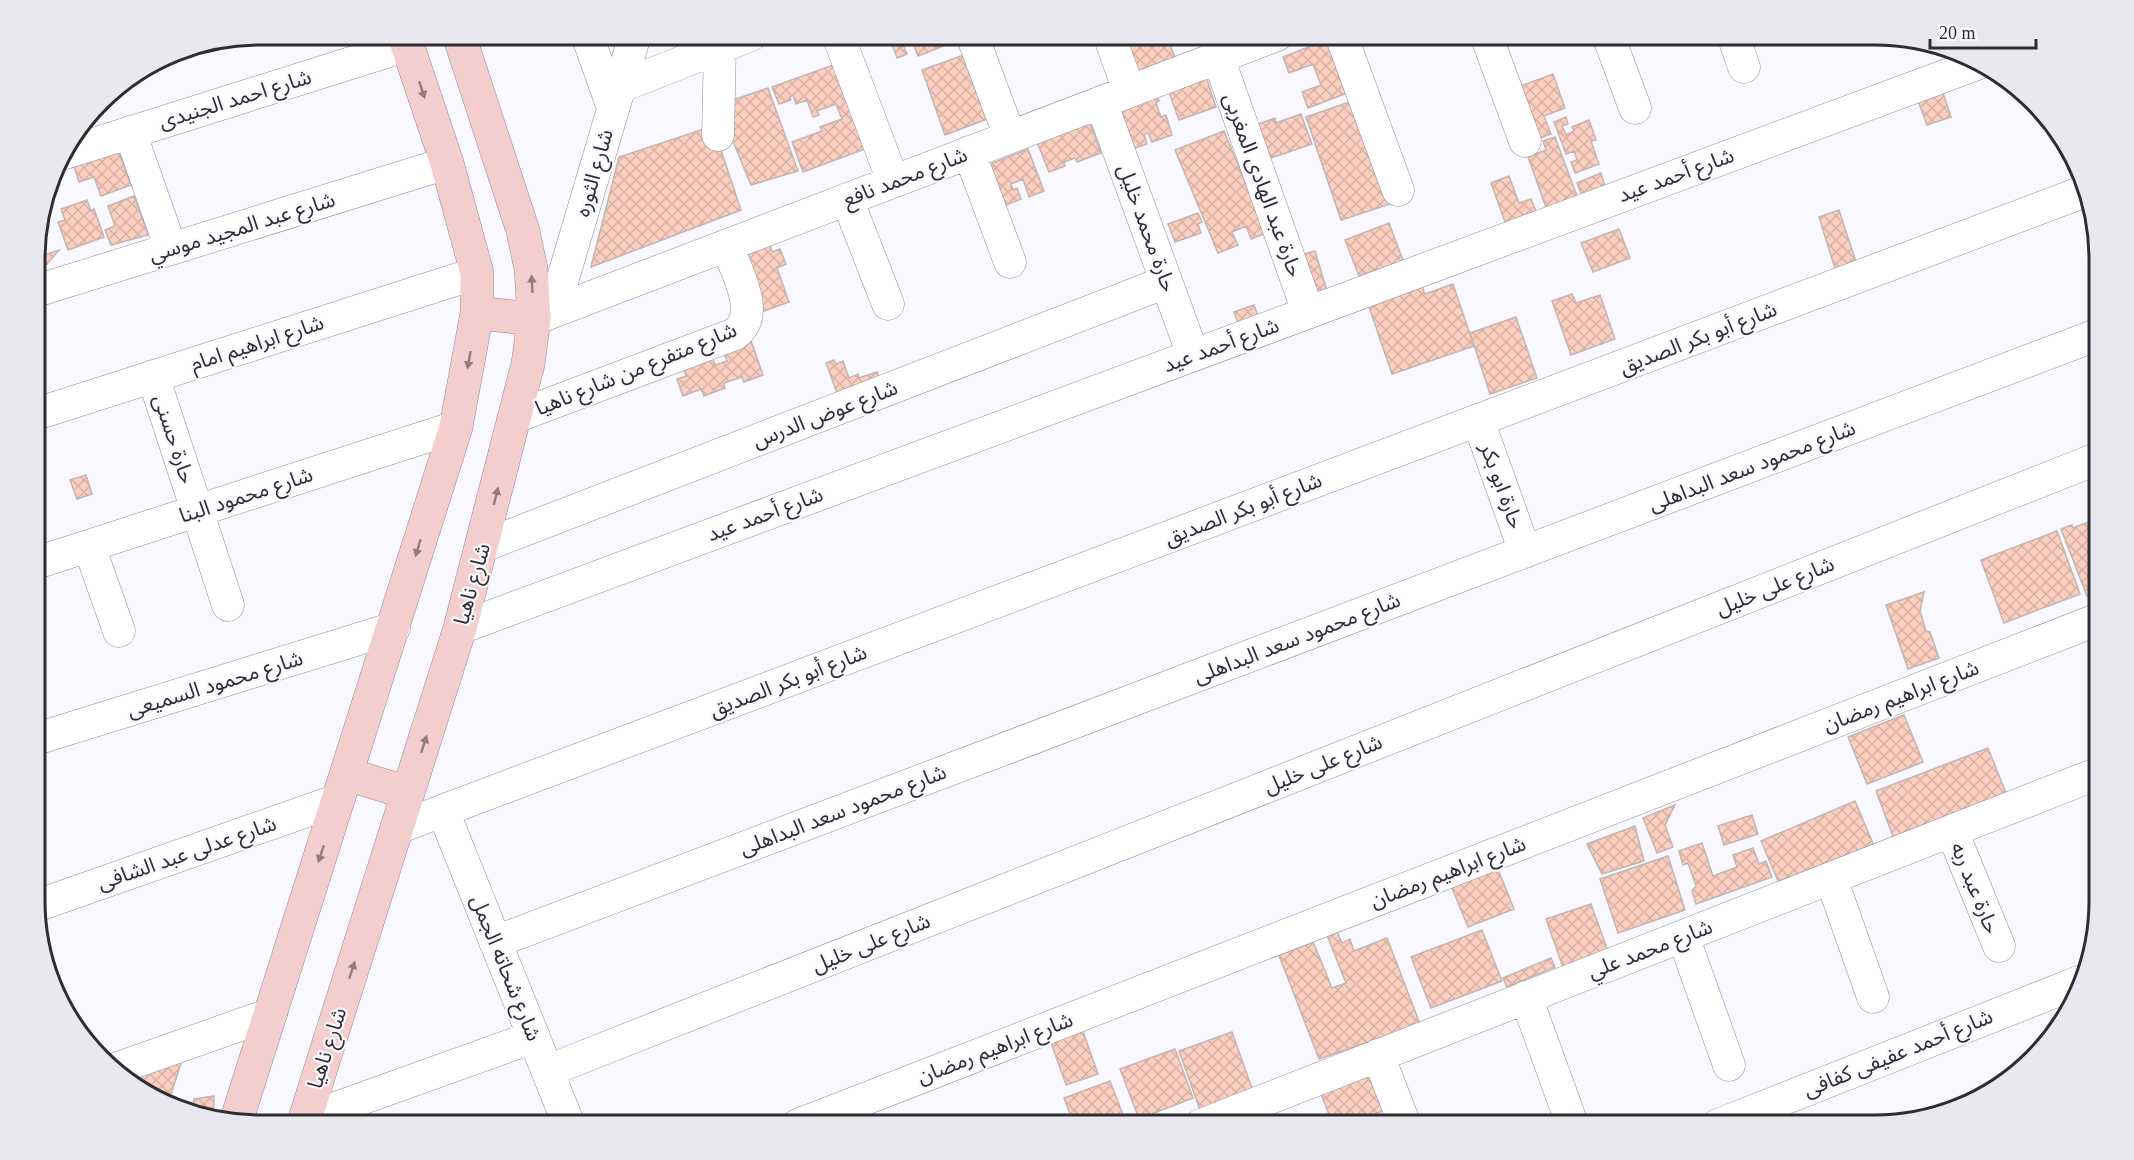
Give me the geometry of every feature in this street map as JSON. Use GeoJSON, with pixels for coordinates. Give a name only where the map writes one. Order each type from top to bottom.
{"type":"FeatureCollection","features":[{"type":"Feature","properties":{"kind":"main road"},"geometry":{"type":"LineString","coordinates":[[239,1114],[456,427],[477,313],[477,273],[447,163],[408,45]]}},
{"type":"Feature","properties":{"kind":"main road","name":"شارع ناهيا"},"geometry":{"type":"LineString","coordinates":[[306,1115],[460,628],[483,546],[528,364],[543,315],[523,231],[463,45]]}},
{"type":"Feature","properties":{"kind":"main road"},"geometry":{"type":"LineString","coordinates":[[477,313],[543,315]]}},
{"type":"Feature","properties":{"kind":"main road"},"geometry":{"type":"LineString","coordinates":[[342,787],[408,793]]}},
{"type":"Feature","properties":{"kind":"street","name":"شارع احمد الجنيدى"},"geometry":{"type":"LineString","coordinates":[[75,150],[391,45]]}},
{"type":"Feature","properties":{"kind":"street"},"geometry":{"type":"LineString","coordinates":[[592,45],[616,97],[725,45]]}},
{"type":"Feature","properties":{"kind":"street","name":"شارع الثوره"},"geometry":{"type":"LineString","coordinates":[[543,315],[632,45]]}},
{"type":"Feature","properties":{"kind":"street"},"geometry":{"type":"LineString","coordinates":[[842,45],[893,181]]}},
{"type":"Feature","properties":{"kind":"street"},"geometry":{"type":"LineString","coordinates":[[976,45],[1010,136]]}},
{"type":"Feature","properties":{"kind":"street","name":"حارة محمد خليل"},"geometry":{"type":"LineString","coordinates":[[1110,45],[1115,96],[1166,282],[1193,355]]}},
{"type":"Feature","properties":{"kind":"street","name":"شارع محمد نافع"},"geometry":{"type":"LineString","coordinates":[[543,315],[1218,57],[1243,45]]}},
{"type":"Feature","properties":{"kind":"street"},"geometry":{"type":"LineString","coordinates":[[1345,45],[1398,190]]}},
{"type":"Feature","properties":{"kind":"street"},"geometry":{"type":"LineString","coordinates":[[1490,45],[1525,141]]}},
{"type":"Feature","properties":{"kind":"street"},"geometry":{"type":"LineString","coordinates":[[1612,45],[1635,108]]}},
{"type":"Feature","properties":{"kind":"street"},"geometry":{"type":"LineString","coordinates":[[1737,45],[1744,67]]}},
{"type":"Feature","properties":{"kind":"street"},"geometry":{"type":"LineString","coordinates":[[718,135],[720,47]]}},
{"type":"Feature","properties":{"kind":"street","name":"حارة عبد الهادى المغربى"},"geometry":{"type":"LineString","coordinates":[[1218,57],[1308,312]]}},
{"type":"Feature","properties":{"kind":"street","name":"شارع أحمد عيد"},"geometry":{"type":"LineString","coordinates":[[460,628],[1969,67]]}},
{"type":"Feature","properties":{"kind":"street"},"geometry":{"type":"LineString","coordinates":[[130,132],[171,249]]}},
{"type":"Feature","properties":{"kind":"street"},"geometry":{"type":"LineString","coordinates":[[969,152],[1010,262]]}},
{"type":"Feature","properties":{"kind":"street","name":"شارع عبد المجيد موسي"},"geometry":{"type":"LineString","coordinates":[[45,288],[447,163]]}},
{"type":"Feature","properties":{"kind":"street","name":"شارع أبو بكر الصديق"},"geometry":{"type":"LineString","coordinates":[[397,828],[2079,193]]}},
{"type":"Feature","properties":{"kind":"street"},"geometry":{"type":"LineString","coordinates":[[847,199],[888,304]]}},
{"type":"Feature","properties":{"kind":"street","name":"شارع متفرع من شارع ناهيا"},"geometry":{"type":"LineString","coordinates":[[515,417],[735,334],[744,327],[748,317],[747,305],[727,245]]}},
{"type":"Feature","properties":{"kind":"street","name":"شارع ابراهيم امام"},"geometry":{"type":"LineString","coordinates":[[45,411],[477,273]]}},
{"type":"Feature","properties":{"kind":"street","name":"شارع عوض الدرس"},"geometry":{"type":"LineString","coordinates":[[483,546],[1166,282]]}},
{"type":"Feature","properties":{"kind":"street","name":"شارع محمود سعد البداهلى"},"geometry":{"type":"LineString","coordinates":[[495,942],[2089,338]]}},
{"type":"Feature","properties":{"kind":"street","name":"حارة حسنى"},"geometry":{"type":"LineString","coordinates":[[153,376],[228,605]]}},
{"type":"Feature","properties":{"kind":"street","name":"حارة ابو بكر"},"geometry":{"type":"LineString","coordinates":[[1478,420],[1525,552]]}},
{"type":"Feature","properties":{"kind":"street","name":"شارع محمود البنا"},"geometry":{"type":"LineString","coordinates":[[45,560],[456,427]]}},
{"type":"Feature","properties":{"kind":"street","name":"شارع على خليل"},"geometry":{"type":"LineString","coordinates":[[547,1071],[2089,462]]}},
{"type":"Feature","properties":{"kind":"street"},"geometry":{"type":"LineString","coordinates":[[89,546],[119,631]]}},
{"type":"Feature","properties":{"kind":"street","name":"شارع ابراهيم رمضان"},"geometry":{"type":"LineString","coordinates":[[824,1115],[2089,623]]}},
{"type":"Feature","properties":{"kind":"street","name":"شارع محمود السميعى"},"geometry":{"type":"LineString","coordinates":[[45,736],[393,628]]}},
{"type":"Feature","properties":{"kind":"street","name":"شارع محمد علي"},"geometry":{"type":"LineString","coordinates":[[1248,1115],[1378,1055],[1952,831],[2089,780]]}},
{"type":"Feature","properties":{"kind":"street","name":"شارع عدلى عبد الشافى"},"geometry":{"type":"LineString","coordinates":[[45,902],[342,787]]}},
{"type":"Feature","properties":{"kind":"street","name":"شارع شحاته الجمل"},"geometry":{"type":"LineString","coordinates":[[442,811],[565,1115]]}},
{"type":"Feature","properties":{"kind":"street","name":"حارة عبد ربه"},"geometry":{"type":"LineString","coordinates":[[1952,831],[1999,946]]}},
{"type":"Feature","properties":{"kind":"street"},"geometry":{"type":"LineString","coordinates":[[1831,878],[1873,997]]}},
{"type":"Feature","properties":{"kind":"street"},"geometry":{"type":"LineString","coordinates":[[1683,936],[1729,1065]]}},
{"type":"Feature","properties":{"kind":"street","name":"شارع أحمد عفيفى كفافى"},"geometry":{"type":"LineString","coordinates":[[1743,1115],[2073,983]]}},
{"type":"Feature","properties":{"kind":"street"},"geometry":{"type":"LineString","coordinates":[[1526,997],[1569,1115]]}},
{"type":"Feature","properties":{"kind":"street"},"geometry":{"type":"LineString","coordinates":[[123,1066],[271,1014]]}},
{"type":"Feature","properties":{"kind":"street"},"geometry":{"type":"LineString","coordinates":[[323,1115],[534,1037]]}},
{"type":"Feature","properties":{"kind":"street"},"geometry":{"type":"LineString","coordinates":[[1378,1055],[1401,1115]]}},
{"type":"Feature","properties":{"kind":"building"},"geometry":{"type":"Polygon","coordinates":[[[892,45],[903,45],[907,54],[897,58],[892,45]]]}},
{"type":"Feature","properties":{"kind":"building"},"geometry":{"type":"Polygon","coordinates":[[[914,45],[946,45],[918,56],[914,45]]]}},
{"type":"Feature","properties":{"kind":"building"},"geometry":{"type":"Polygon","coordinates":[[[1118,45],[1170,45],[1179,67],[1133,85],[1118,45]]]}},
{"type":"Feature","properties":{"kind":"building"},"geometry":{"type":"Polygon","coordinates":[[[1314,45],[1337,45],[1355,90],[1308,108],[1302,92],[1321,85],[1313,64],[1289,73],[1283,57],[1314,45]]]}},
{"type":"Feature","properties":{"kind":"building"},"geometry":{"type":"Polygon","coordinates":[[[972,52],[995,116],[945,135],[922,70],[972,52]]]}},
{"type":"Feature","properties":{"kind":"building"},"geometry":{"type":"Polygon","coordinates":[[[839,63],[870,147],[803,172],[792,142],[822,131],[820,127],[842,119],[836,104],[817,111],[819,115],[813,117],[807,100],[796,104],[793,95],[790,97],[791,100],[779,104],[772,87],[839,63]]]}},
{"type":"Feature","properties":{"kind":"building"},"geometry":{"type":"Polygon","coordinates":[[[1205,74],[1216,107],[1179,120],[1167,87],[1205,74]]]}},
{"type":"Feature","properties":{"kind":"building"},"geometry":{"type":"Polygon","coordinates":[[[1553,74],[1565,108],[1544,116],[1551,134],[1529,142],[1510,90],[1553,74]]]}},
{"type":"Feature","properties":{"kind":"building"},"geometry":{"type":"Polygon","coordinates":[[[1154,84],[1159,101],[1156,103],[1161,117],[1166,115],[1172,135],[1152,142],[1148,133],[1144,134],[1147,144],[1123,152],[1104,103],[1154,84]]]}},
{"type":"Feature","properties":{"kind":"building"},"geometry":{"type":"Polygon","coordinates":[[[768,88],[798,171],[751,185],[718,105],[768,88]]]}},
{"type":"Feature","properties":{"kind":"building"},"geometry":{"type":"Polygon","coordinates":[[[1942,90],[1951,117],[1927,125],[1917,98],[1942,90]]]}},
{"type":"Feature","properties":{"kind":"building"},"geometry":{"type":"Polygon","coordinates":[[[1355,100],[1390,204],[1341,220],[1306,117],[1355,100]]]}},
{"type":"Feature","properties":{"kind":"building"},"geometry":{"type":"Polygon","coordinates":[[[1086,112],[1101,153],[1077,162],[1075,158],[1064,162],[1065,166],[1049,172],[1037,142],[1086,112]]]}},
{"type":"Feature","properties":{"kind":"building"},"geometry":{"type":"Polygon","coordinates":[[[1301,114],[1312,144],[1262,161],[1250,127],[1275,118],[1276,123],[1301,114]]]}},
{"type":"Feature","properties":{"kind":"building"},"geometry":{"type":"Polygon","coordinates":[[[1566,117],[1568,124],[1562,126],[1566,135],[1574,131],[1572,127],[1589,120],[1596,140],[1591,141],[1599,164],[1575,173],[1571,162],[1577,160],[1574,151],[1566,154],[1554,122],[1566,117]]]}},
{"type":"Feature","properties":{"kind":"building"},"geometry":{"type":"Polygon","coordinates":[[[713,126],[741,210],[591,267],[619,157],[713,126]]]}},
{"type":"Feature","properties":{"kind":"building"},"geometry":{"type":"Polygon","coordinates":[[[1224,131],[1266,233],[1251,239],[1246,226],[1232,232],[1238,245],[1218,253],[1175,150],[1224,131]]]}},
{"type":"Feature","properties":{"kind":"building"},"geometry":{"type":"Polygon","coordinates":[[[1555,137],[1580,204],[1549,216],[1528,157],[1546,150],[1543,141],[1555,137]]]}},
{"type":"Feature","properties":{"kind":"building"},"geometry":{"type":"Polygon","coordinates":[[[116,145],[131,185],[101,196],[94,177],[79,182],[72,161],[116,145]]]}},
{"type":"Feature","properties":{"kind":"building"},"geometry":{"type":"Polygon","coordinates":[[[1028,149],[1044,191],[1029,197],[1023,179],[1011,184],[1013,190],[1017,188],[1021,199],[1002,207],[985,166],[1028,149]]]}},
{"type":"Feature","properties":{"kind":"building"},"geometry":{"type":"Polygon","coordinates":[[[1601,173],[1606,190],[1583,198],[1577,183],[1601,173]]]}},
{"type":"Feature","properties":{"kind":"building"},"geometry":{"type":"Polygon","coordinates":[[[1509,176],[1519,203],[1531,199],[1540,221],[1509,233],[1491,183],[1509,176]]]}},
{"type":"Feature","properties":{"kind":"building"},"geometry":{"type":"Polygon","coordinates":[[[134,196],[148,235],[111,245],[105,230],[115,226],[108,206],[134,196]]]}},
{"type":"Feature","properties":{"kind":"building"},"geometry":{"type":"Polygon","coordinates":[[[87,200],[91,211],[94,209],[104,237],[68,250],[58,222],[65,220],[61,209],[87,200]]]}},
{"type":"Feature","properties":{"kind":"building"},"geometry":{"type":"Polygon","coordinates":[[[1839,210],[1857,265],[1836,272],[1819,217],[1839,210]]]}},
{"type":"Feature","properties":{"kind":"building"},"geometry":{"type":"Polygon","coordinates":[[[1198,213],[1202,222],[1198,224],[1201,233],[1175,242],[1168,224],[1198,213]]]}},
{"type":"Feature","properties":{"kind":"building"},"geometry":{"type":"Polygon","coordinates":[[[1389,223],[1407,271],[1383,280],[1378,269],[1359,276],[1345,240],[1389,223]]]}},
{"type":"Feature","properties":{"kind":"building"},"geometry":{"type":"Polygon","coordinates":[[[1619,229],[1630,258],[1593,272],[1581,243],[1619,229]]]}},
{"type":"Feature","properties":{"kind":"building"},"geometry":{"type":"Polygon","coordinates":[[[769,242],[772,252],[780,249],[786,264],[777,268],[789,302],[761,312],[739,252],[769,242]]]}},
{"type":"Feature","properties":{"kind":"building"},"geometry":{"type":"Polygon","coordinates":[[[59,250],[45,266],[45,255],[59,250]]]}},
{"type":"Feature","properties":{"kind":"building"},"geometry":{"type":"Polygon","coordinates":[[[1315,251],[1328,294],[1307,300],[1294,257],[1315,251]]]}},
{"type":"Feature","properties":{"kind":"building"},"geometry":{"type":"Polygon","coordinates":[[[1453,284],[1474,346],[1392,374],[1368,304],[1422,286],[1425,294],[1453,284]]]}},
{"type":"Feature","properties":{"kind":"building"},"geometry":{"type":"Polygon","coordinates":[[[1572,294],[1576,303],[1600,295],[1615,339],[1571,355],[1552,301],[1572,294]]]}},
{"type":"Feature","properties":{"kind":"building"},"geometry":{"type":"Polygon","coordinates":[[[1254,305],[1261,324],[1241,331],[1234,312],[1254,305]]]}},
{"type":"Feature","properties":{"kind":"building"},"geometry":{"type":"Polygon","coordinates":[[[1516,317],[1537,378],[1490,394],[1470,333],[1516,317]]]}},
{"type":"Feature","properties":{"kind":"building"},"geometry":{"type":"Polygon","coordinates":[[[750,338],[763,375],[744,382],[742,377],[724,383],[725,388],[704,396],[701,389],[683,396],[677,379],[686,376],[680,360],[709,349],[715,365],[727,361],[722,348],[750,338]]]}},
{"type":"Feature","properties":{"kind":"building"},"geometry":{"type":"Polygon","coordinates":[[[834,360],[836,364],[843,361],[849,378],[858,374],[859,378],[877,372],[883,388],[841,404],[826,363],[834,360]]]}},
{"type":"Feature","properties":{"kind":"building"},"geometry":{"type":"Polygon","coordinates":[[[86,475],[92,494],[77,499],[70,480],[86,475]]]}},
{"type":"Feature","properties":{"kind":"building"},"geometry":{"type":"Polygon","coordinates":[[[2089,522],[2089,595],[2087,596],[2061,529],[2072,525],[2073,528],[2089,522]]]}},
{"type":"Feature","properties":{"kind":"building"},"geometry":{"type":"Polygon","coordinates":[[[2057,531],[2080,594],[2004,623],[1981,560],[2057,531]]]}},
{"type":"Feature","properties":{"kind":"building"},"geometry":{"type":"Polygon","coordinates":[[[1924,592],[1920,611],[1926,631],[1930,632],[1939,658],[1908,669],[1886,605],[1924,592]]]}},
{"type":"Feature","properties":{"kind":"building"},"geometry":{"type":"Polygon","coordinates":[[[1904,715],[1923,762],[1867,784],[1848,737],[1904,715]]]}},
{"type":"Feature","properties":{"kind":"building"},"geometry":{"type":"Polygon","coordinates":[[[1988,748],[2008,798],[1895,842],[1876,791],[1988,748]]]}},
{"type":"Feature","properties":{"kind":"building"},"geometry":{"type":"Polygon","coordinates":[[[1855,801],[1878,855],[1784,895],[1761,841],[1855,801]]]}},
{"type":"Feature","properties":{"kind":"building"},"geometry":{"type":"Polygon","coordinates":[[[1675,805],[1665,825],[1673,847],[1657,853],[1643,818],[1675,805]]]}},
{"type":"Feature","properties":{"kind":"building"},"geometry":{"type":"Polygon","coordinates":[[[1752,815],[1758,834],[1724,845],[1718,826],[1752,815]]]}},
{"type":"Feature","properties":{"kind":"building"},"geometry":{"type":"Polygon","coordinates":[[[1635,826],[1644,861],[1602,874],[1587,844],[1635,826]]]}},
{"type":"Feature","properties":{"kind":"building"},"geometry":{"type":"Polygon","coordinates":[[[1702,843],[1713,876],[1737,867],[1733,855],[1753,848],[1759,864],[1766,861],[1772,877],[1696,904],[1692,891],[1696,886],[1688,863],[1683,865],[1679,851],[1702,843]]]}},
{"type":"Feature","properties":{"kind":"building"},"geometry":{"type":"Polygon","coordinates":[[[1668,856],[1685,910],[1618,933],[1600,879],[1668,856]]]}},
{"type":"Feature","properties":{"kind":"building"},"geometry":{"type":"Polygon","coordinates":[[[1495,862],[1514,909],[1468,927],[1449,881],[1495,862]]]}},
{"type":"Feature","properties":{"kind":"building"},"geometry":{"type":"Polygon","coordinates":[[[1591,904],[1610,957],[1565,973],[1546,919],[1591,904]]]}},
{"type":"Feature","properties":{"kind":"building"},"geometry":{"type":"Polygon","coordinates":[[[1336,929],[1342,943],[1350,939],[1354,951],[1387,938],[1420,1024],[1319,1059],[1275,945],[1309,932],[1332,988],[1346,983],[1326,933],[1336,929]]]}},
{"type":"Feature","properties":{"kind":"building"},"geometry":{"type":"Polygon","coordinates":[[[1482,930],[1502,981],[1431,1008],[1411,957],[1482,930]]]}},
{"type":"Feature","properties":{"kind":"building"},"geometry":{"type":"Polygon","coordinates":[[[1551,958],[1555,967],[1507,987],[1503,978],[1551,958]]]}},
{"type":"Feature","properties":{"kind":"building"},"geometry":{"type":"Polygon","coordinates":[[[1080,1023],[1098,1074],[1066,1085],[1048,1034],[1080,1023]]]}},
{"type":"Feature","properties":{"kind":"building"},"geometry":{"type":"Polygon","coordinates":[[[1232,1032],[1253,1091],[1200,1110],[1179,1051],[1232,1032]]]}},
{"type":"Feature","properties":{"kind":"building"},"geometry":{"type":"Polygon","coordinates":[[[1175,1049],[1193,1098],[1149,1115],[1137,1115],[1120,1069],[1175,1049]]]}},
{"type":"Feature","properties":{"kind":"building"},"geometry":{"type":"Polygon","coordinates":[[[183,1057],[171,1096],[134,1075],[183,1057]]]}},
{"type":"Feature","properties":{"kind":"building"},"geometry":{"type":"Polygon","coordinates":[[[1374,1064],[1390,1108],[1372,1115],[1329,1115],[1318,1086],[1374,1064]]]}},
{"type":"Feature","properties":{"kind":"building"},"geometry":{"type":"Polygon","coordinates":[[[1110,1081],[1123,1115],[1070,1115],[1064,1098],[1110,1081]]]}},
{"type":"Feature","properties":{"kind":"building"},"geometry":{"type":"Polygon","coordinates":[[[214,1096],[213,1110],[193,1105],[194,1099],[214,1096]]]}}]}
